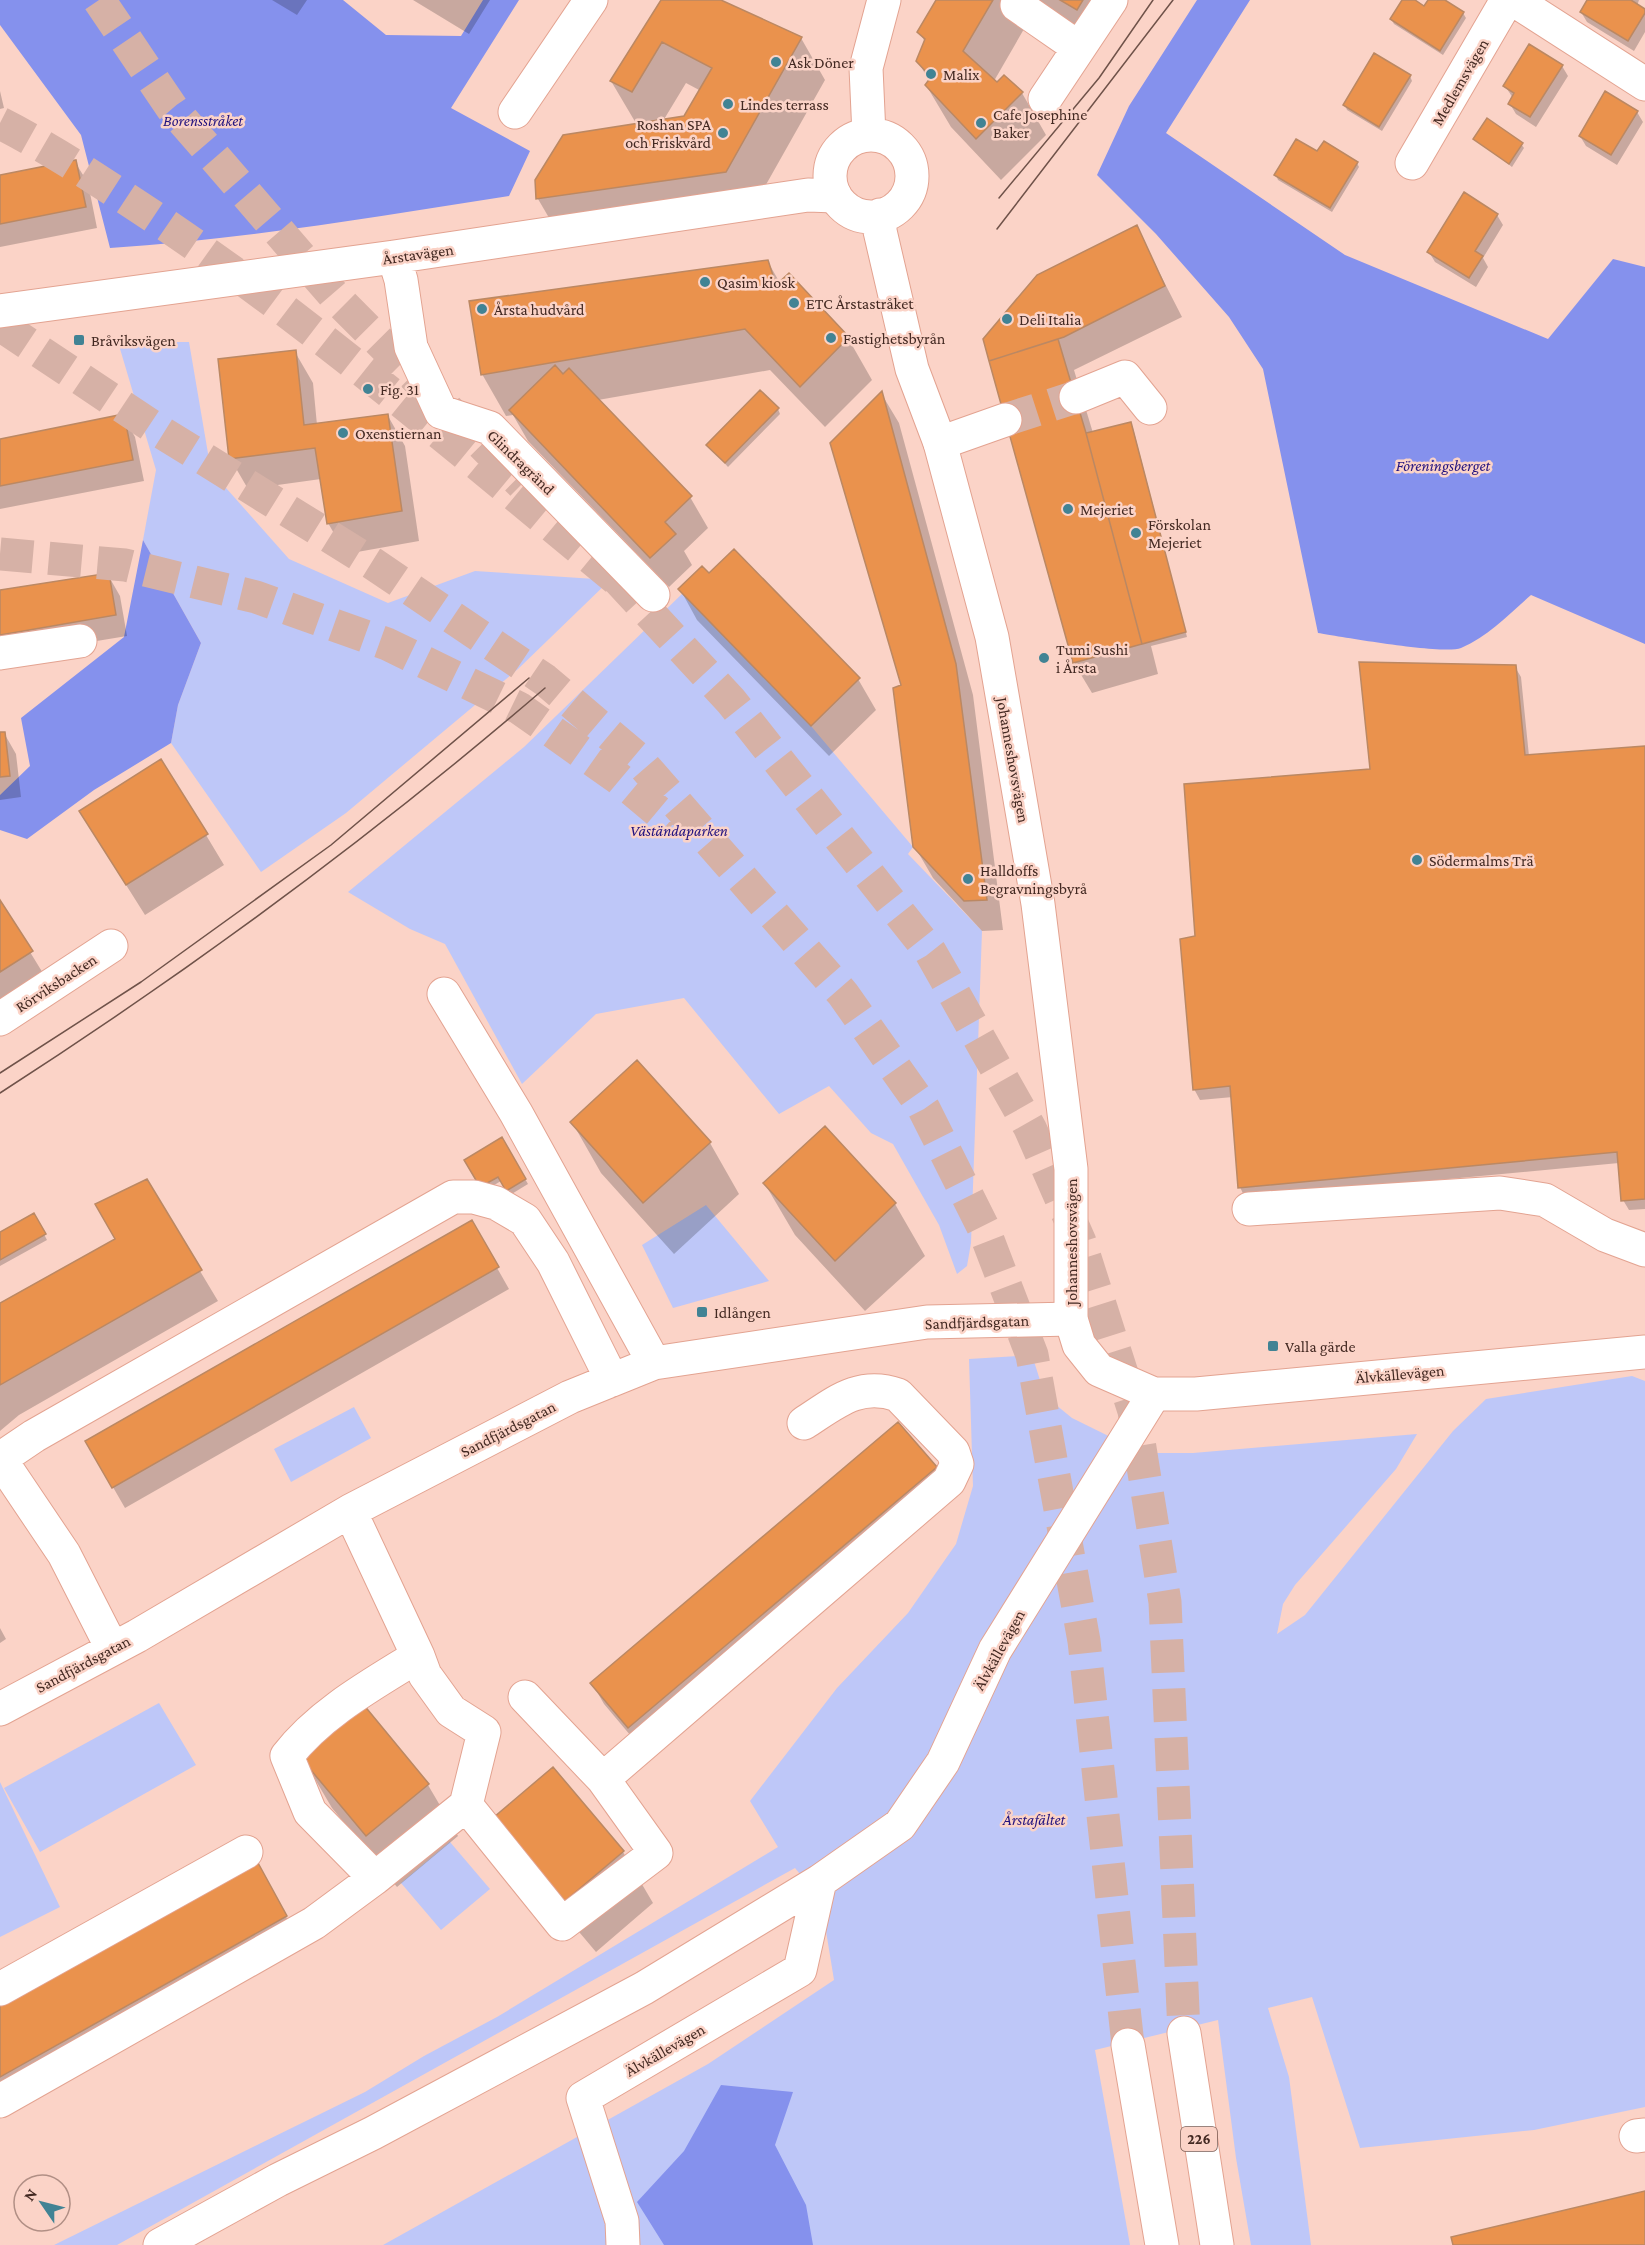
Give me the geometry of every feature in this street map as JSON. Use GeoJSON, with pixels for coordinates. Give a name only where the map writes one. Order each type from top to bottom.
{"type":"FeatureCollection","features":[{"type":"Feature","properties":{"kind":"main road"},"geometry":{"type":"LineString","coordinates":[[515,112],[591,0]]}},
{"type":"Feature","properties":{"kind":"main road"},"geometry":{"type":"LineString","coordinates":[[869,135],[866,68],[884,0]]}},
{"type":"Feature","properties":{"kind":"main road"},"geometry":{"type":"LineString","coordinates":[[1045,99],[1111,0]]}},
{"type":"Feature","properties":{"kind":"main road","name":"Medlemsvägen"},"geometry":{"type":"LineString","coordinates":[[1412,163],[1507,0]]}},
{"type":"Feature","properties":{"kind":"main road"},"geometry":{"type":"LineString","coordinates":[[1514,0],[1645,84]]}},
{"type":"Feature","properties":{"kind":"main road"},"geometry":{"type":"LineString","coordinates":[[1017,4],[1079,48]]}},
{"type":"Feature","properties":{"kind":"main road"},"geometry":{"type":"LineString","coordinates":[[869,135],[889,139],[900,147],[908,158],[912,172],[905,198],[896,208],[879,215],[861,216],[851,212],[835,196],[830,175],[836,154],[851,139],[869,135]]}},
{"type":"Feature","properties":{"kind":"main road","name":"Årstavägen"},"geometry":{"type":"LineString","coordinates":[[0,311],[394,257],[808,195],[835,196]]}},
{"type":"Feature","properties":{"kind":"main road","name":"Johanneshovsvägen"},"geometry":{"type":"LineString","coordinates":[[879,215],[880,231],[910,360],[940,443],[992,637],[1038,904],[1071,1169],[1071,1319]]}},
{"type":"Feature","properties":{"kind":"main road","name":"Glindragränd"},"geometry":{"type":"LineString","coordinates":[[394,257],[401,280],[411,347],[441,412],[490,428],[653,595]]}},
{"type":"Feature","properties":{"kind":"main road"},"geometry":{"type":"LineString","coordinates":[[1076,398],[1125,377],[1150,408]]}},
{"type":"Feature","properties":{"kind":"main road"},"geometry":{"type":"LineString","coordinates":[[940,443],[1005,420]]}},
{"type":"Feature","properties":{"kind":"main road"},"geometry":{"type":"LineString","coordinates":[[0,653],[80,641]]}},
{"type":"Feature","properties":{"kind":"main road","name":"Rörviksbacken"},"geometry":{"type":"LineString","coordinates":[[0,1019],[111,946]]}},
{"type":"Feature","properties":{"kind":"main road"},"geometry":{"type":"LineString","coordinates":[[444,994],[516,1113],[654,1363]]}},
{"type":"Feature","properties":{"kind":"main road"},"geometry":{"type":"LineString","coordinates":[[1250,1209],[1500,1193],[1545,1200],[1605,1235],[1645,1250]]}},
{"type":"Feature","properties":{"kind":"main road"},"geometry":{"type":"LineString","coordinates":[[112,1647],[64,1554],[0,1459],[34,1436],[453,1197],[474,1197],[496,1203],[525,1220],[553,1262],[612,1380]]}},
{"type":"Feature","properties":{"kind":"main road","name":"Sandfjärdsgatan"},"geometry":{"type":"LineString","coordinates":[[0,1709],[112,1647],[137,1636],[350,1511],[570,1397],[654,1363],[927,1322],[1071,1319]]}},
{"type":"Feature","properties":{"kind":"main road","name":"Älvkällevägen"},"geometry":{"type":"LineString","coordinates":[[1071,1319],[1079,1345],[1099,1370],[1154,1394],[1196,1394],[1645,1352]]}},
{"type":"Feature","properties":{"kind":"main road"},"geometry":{"type":"LineString","coordinates":[[603,1779],[949,1481],[957,1464],[953,1452],[906,1403],[898,1395],[886,1391],[852,1393],[804,1423]]}},
{"type":"Feature","properties":{"kind":"main road","name":"Älvkällevägen"},"geometry":{"type":"LineString","coordinates":[[160,2245],[278,2180],[373,2133],[644,1988],[820,1881],[900,1825],[943,1762],[995,1650],[1154,1394]]}},
{"type":"Feature","properties":{"kind":"main road"},"geometry":{"type":"LineString","coordinates":[[0,2101],[314,1923],[375,1878],[466,1805],[484,1731],[451,1712],[425,1675],[350,1511]]}},
{"type":"Feature","properties":{"kind":"main road"},"geometry":{"type":"LineString","coordinates":[[375,1878],[310,1812],[287,1756],[302,1737],[370,1686],[418,1656]]}},
{"type":"Feature","properties":{"kind":"main road"},"geometry":{"type":"LineString","coordinates":[[466,1805],[562,1924],[656,1853],[603,1779],[525,1697]]}},
{"type":"Feature","properties":{"kind":"main road"},"geometry":{"type":"LineString","coordinates":[[0,1989],[246,1852]]}},
{"type":"Feature","properties":{"kind":"main road","name":"Älvkällevägen"},"geometry":{"type":"LineString","coordinates":[[622,2245],[622,2221],[583,2098],[800,1970],[820,1881]]}},
{"type":"Feature","properties":{"kind":"main road","name":"226"},"geometry":{"type":"LineString","coordinates":[[1184,2033],[1217,2245]]}},
{"type":"Feature","properties":{"kind":"main road"},"geometry":{"type":"LineString","coordinates":[[1128,2045],[1162,2245]]}},
{"type":"Feature","properties":{"kind":"green space","name":"Borensstråket"},"geometry":{"type":"Polygon","coordinates":[[[0,0],[343,0],[386,35],[461,36],[483,0],[519,0],[451,108],[530,151],[509,196],[260,233],[110,248],[81,135],[0,25],[0,0]]]}},
{"type":"Feature","properties":{"kind":"green space","name":"Föreningsberget"},"geometry":{"type":"Polygon","coordinates":[[[1197,0],[1250,0],[1166,133],[1345,255],[1548,339],[1613,259],[1645,267],[1645,644],[1531,595],[1490,631],[1461,648],[1451,650],[1318,633],[1263,369],[1229,317],[1156,234],[1097,175],[1129,106],[1197,0]]]}},
{"type":"Feature","properties":{"kind":"green space"},"geometry":{"type":"Polygon","coordinates":[[[118,342],[189,342],[211,471],[289,559],[388,603],[475,571],[610,580],[518,669],[346,813],[261,872],[171,743],[178,705],[201,643],[143,540],[156,470],[118,342]]]}},
{"type":"Feature","properties":{"kind":"green space"},"geometry":{"type":"Polygon","coordinates":[[[143,540],[201,643],[178,705],[171,743],[94,790],[27,839],[0,830],[0,795],[30,766],[21,718],[124,637],[143,540]]]}},
{"type":"Feature","properties":{"kind":"green space","name":"Väständaparken"},"geometry":{"type":"Polygon","coordinates":[[[683,593],[811,726],[913,847],[908,854],[982,931],[971,1243],[967,1266],[957,1274],[939,1225],[893,1144],[871,1133],[829,1086],[779,1114],[684,998],[596,1014],[522,1084],[445,944],[410,929],[348,892],[524,747],[683,593]]]}},
{"type":"Feature","properties":{"kind":"green space"},"geometry":{"type":"Polygon","coordinates":[[[706,1205],[769,1281],[673,1308],[642,1245],[706,1205]]]}},
{"type":"Feature","properties":{"kind":"green space","name":"Årstafältet"},"geometry":{"type":"Polygon","coordinates":[[[1032,1355],[1045,1396],[1072,1418],[1143,1453],[1193,1453],[1417,1434],[1396,1469],[1295,1585],[1283,1604],[1277,1634],[1305,1615],[1453,1431],[1486,1399],[1632,1376],[1645,1381],[1645,2107],[1534,2130],[1360,2148],[1312,1997],[1268,2008],[1289,2077],[1311,2245],[1251,2245],[1236,2158],[1218,2020],[1095,2050],[1130,2245],[383,2245],[708,2064],[834,1980],[826,1931],[814,1891],[795,1868],[117,2245],[54,2245],[365,2092],[424,2056],[497,2017],[778,1847],[750,1801],[837,1688],[908,1613],[956,1544],[973,1486],[969,1359],[1032,1355]]]}},
{"type":"Feature","properties":{"kind":"green space"},"geometry":{"type":"Polygon","coordinates":[[[354,1407],[371,1438],[291,1482],[274,1449],[354,1407]]]}},
{"type":"Feature","properties":{"kind":"green space"},"geometry":{"type":"Polygon","coordinates":[[[159,1703],[196,1765],[40,1852],[4,1788],[159,1703]]]}},
{"type":"Feature","properties":{"kind":"green space"},"geometry":{"type":"Polygon","coordinates":[[[0,1782],[60,1907],[0,1937],[0,1782]]]}},
{"type":"Feature","properties":{"kind":"green space"},"geometry":{"type":"Polygon","coordinates":[[[450,1842],[490,1889],[441,1930],[401,1883],[450,1842]]]}},
{"type":"Feature","properties":{"kind":"green space"},"geometry":{"type":"Polygon","coordinates":[[[721,2085],[793,2092],[775,2145],[806,2205],[813,2245],[664,2245],[637,2202],[684,2151],[721,2085]]]}},
{"type":"Feature","properties":{"kind":"building","name":"Lindes terrass"},"geometry":{"type":"Polygon","coordinates":[[[661,0],[721,0],[802,37],[726,172],[536,199],[535,180],[563,135],[684,116],[712,68],[662,42],[632,92],[610,81],[661,0]]]}},
{"type":"Feature","properties":{"kind":"building"},"geometry":{"type":"Polygon","coordinates":[[[936,0],[993,0],[963,51],[997,82],[1004,75],[1023,92],[976,139],[925,85],[931,77],[916,61],[925,39],[917,32],[936,0]]]}},
{"type":"Feature","properties":{"kind":"building"},"geometry":{"type":"Polygon","coordinates":[[[1060,0],[1083,0],[1077,10],[1060,0]]]}},
{"type":"Feature","properties":{"kind":"building"},"geometry":{"type":"Polygon","coordinates":[[[1402,0],[1415,0],[1424,6],[1428,0],[1445,0],[1464,12],[1440,51],[1390,19],[1402,0]]]}},
{"type":"Feature","properties":{"kind":"building"},"geometry":{"type":"Polygon","coordinates":[[[1587,0],[1631,0],[1645,9],[1645,13],[1628,41],[1580,12],[1587,0]]]}},
{"type":"Feature","properties":{"kind":"building"},"geometry":{"type":"Polygon","coordinates":[[[1529,44],[1563,65],[1530,117],[1508,104],[1514,93],[1503,86],[1529,44]]]}},
{"type":"Feature","properties":{"kind":"building"},"geometry":{"type":"Polygon","coordinates":[[[1374,53],[1411,75],[1379,127],[1343,105],[1374,53]]]}},
{"type":"Feature","properties":{"kind":"building"},"geometry":{"type":"Polygon","coordinates":[[[1605,91],[1638,111],[1611,155],[1579,136],[1605,91]]]}},
{"type":"Feature","properties":{"kind":"building"},"geometry":{"type":"Polygon","coordinates":[[[1487,118],[1523,143],[1509,164],[1473,139],[1487,118]]]}},
{"type":"Feature","properties":{"kind":"building"},"geometry":{"type":"Polygon","coordinates":[[[1296,139],[1317,151],[1324,141],[1358,162],[1330,208],[1274,175],[1296,139]]]}},
{"type":"Feature","properties":{"kind":"building"},"geometry":{"type":"Polygon","coordinates":[[[76,160],[86,207],[0,224],[0,175],[76,160]]]}},
{"type":"Feature","properties":{"kind":"building"},"geometry":{"type":"Polygon","coordinates":[[[1464,192],[1498,214],[1475,251],[1483,256],[1469,278],[1427,252],[1464,192]]]}},
{"type":"Feature","properties":{"kind":"building"},"geometry":{"type":"Polygon","coordinates":[[[1137,225],[1165,286],[1064,337],[989,361],[983,339],[1037,275],[1137,225]]]}},
{"type":"Feature","properties":{"kind":"building"},"geometry":{"type":"Polygon","coordinates":[[[768,260],[776,285],[789,273],[849,337],[800,387],[745,329],[481,375],[469,301],[768,260]]]}},
{"type":"Feature","properties":{"kind":"building","name":"Mejeriet"},"geometry":{"type":"Polygon","coordinates":[[[1058,339],[1086,433],[1142,644],[1073,663],[989,361],[1058,339]]]}},
{"type":"Feature","properties":{"kind":"building"},"geometry":{"type":"Polygon","coordinates":[[[296,350],[304,425],[388,414],[402,511],[327,524],[315,448],[229,459],[218,359],[296,350]]]}},
{"type":"Feature","properties":{"kind":"building"},"geometry":{"type":"Polygon","coordinates":[[[555,365],[563,374],[569,368],[692,496],[665,522],[676,534],[650,558],[509,410],[555,365]]]}},
{"type":"Feature","properties":{"kind":"building"},"geometry":{"type":"Polygon","coordinates":[[[760,390],[779,408],[725,463],[706,445],[760,390]]]}},
{"type":"Feature","properties":{"kind":"building"},"geometry":{"type":"Polygon","coordinates":[[[882,391],[956,664],[987,900],[964,901],[913,847],[893,688],[901,685],[830,443],[882,391]]]}},
{"type":"Feature","properties":{"kind":"building"},"geometry":{"type":"Polygon","coordinates":[[[124,414],[133,460],[0,486],[0,439],[124,414]]]}},
{"type":"Feature","properties":{"kind":"building","name":"Förskolan Mejeriet"},"geometry":{"type":"Polygon","coordinates":[[[1131,422],[1186,632],[1142,644],[1086,433],[1131,422]]]}},
{"type":"Feature","properties":{"kind":"building"},"geometry":{"type":"Polygon","coordinates":[[[734,549],[860,678],[811,726],[678,589],[702,566],[709,573],[734,549]]]}},
{"type":"Feature","properties":{"kind":"building"},"geometry":{"type":"Polygon","coordinates":[[[109,573],[116,615],[0,635],[0,590],[109,573]]]}},
{"type":"Feature","properties":{"kind":"building","name":"Södermalms Trä"},"geometry":{"type":"Polygon","coordinates":[[[1359,662],[1516,665],[1525,755],[1645,746],[1645,1199],[1621,1201],[1617,1152],[1238,1188],[1230,1086],[1193,1090],[1180,939],[1195,936],[1184,784],[1370,769],[1359,662]]]}},
{"type":"Feature","properties":{"kind":"building"},"geometry":{"type":"Polygon","coordinates":[[[0,732],[5,732],[10,776],[0,777],[0,732]]]}},
{"type":"Feature","properties":{"kind":"building"},"geometry":{"type":"Polygon","coordinates":[[[161,759],[208,834],[126,885],[79,811],[161,759]]]}},
{"type":"Feature","properties":{"kind":"building"},"geometry":{"type":"Polygon","coordinates":[[[0,900],[33,951],[0,972],[0,900]]]}},
{"type":"Feature","properties":{"kind":"building"},"geometry":{"type":"Polygon","coordinates":[[[637,1060],[711,1142],[643,1203],[570,1122],[637,1060]]]}},
{"type":"Feature","properties":{"kind":"building"},"geometry":{"type":"Polygon","coordinates":[[[825,1126],[896,1203],[835,1261],[763,1183],[825,1126]]]}},
{"type":"Feature","properties":{"kind":"building"},"geometry":{"type":"Polygon","coordinates":[[[502,1137],[526,1179],[506,1191],[498,1177],[480,1187],[464,1160],[502,1137]]]}},
{"type":"Feature","properties":{"kind":"building"},"geometry":{"type":"Polygon","coordinates":[[[147,1179],[202,1270],[0,1385],[0,1303],[115,1239],[95,1204],[147,1179]]]}},
{"type":"Feature","properties":{"kind":"building"},"geometry":{"type":"Polygon","coordinates":[[[34,1213],[46,1234],[0,1260],[0,1232],[34,1213]]]}},
{"type":"Feature","properties":{"kind":"building"},"geometry":{"type":"Polygon","coordinates":[[[472,1220],[499,1267],[112,1488],[85,1441],[472,1220]]]}},
{"type":"Feature","properties":{"kind":"building"},"geometry":{"type":"Polygon","coordinates":[[[898,1422],[937,1467],[628,1728],[590,1683],[898,1422]]]}},
{"type":"Feature","properties":{"kind":"building"},"geometry":{"type":"Polygon","coordinates":[[[363,1704],[429,1784],[366,1836],[300,1757],[363,1704]]]}},
{"type":"Feature","properties":{"kind":"building"},"geometry":{"type":"Polygon","coordinates":[[[553,1767],[624,1851],[565,1901],[494,1817],[553,1767]]]}},
{"type":"Feature","properties":{"kind":"building"},"geometry":{"type":"Polygon","coordinates":[[[257,1861],[287,1916],[0,2077],[0,2005],[257,1861]]]}},
{"type":"Feature","properties":{"kind":"building"},"geometry":{"type":"Polygon","coordinates":[[[1645,2191],[1645,2245],[1453,2245],[1451,2237],[1645,2191]]]}},
{"type":"Feature","properties":{"kind":"tunnel"},"geometry":{"type":"LineString","coordinates":[[99,0],[172,108],[338,300],[522,484]]}},
{"type":"Feature","properties":{"kind":"tunnel"},"geometry":{"type":"LineString","coordinates":[[0,123],[114,190],[274,303],[393,395],[626,587]]}},
{"type":"Feature","properties":{"kind":"tunnel"},"geometry":{"type":"LineString","coordinates":[[0,325],[153,427],[372,563],[545,680],[636,757],[843,994],[924,1109],[983,1227],[1032,1355],[1084,1641],[1128,2045]]}},
{"type":"Feature","properties":{"kind":"tunnel"},"geometry":{"type":"LineString","coordinates":[[1005,420],[1076,397]]}},
{"type":"Feature","properties":{"kind":"tunnel"},"geometry":{"type":"LineString","coordinates":[[0,554],[125,565],[256,597],[387,644],[519,708],[618,778],[673,824]]}},
{"type":"Feature","properties":{"kind":"tunnel"},"geometry":{"type":"LineString","coordinates":[[616,577],[731,701],[931,953],[1030,1128],[1080,1242],[1134,1411],[1165,1602],[1184,2033]]}},
{"type":"Feature","properties":{"kind":"tram line"},"geometry":{"type":"LineString","coordinates":[[999,198],[1099,78],[1153,0]]}},
{"type":"Feature","properties":{"kind":"tram line"},"geometry":{"type":"LineString","coordinates":[[997,229],[1173,0]]}},
{"type":"Feature","properties":{"kind":"tram line"},"geometry":{"type":"LineString","coordinates":[[0,1073],[141,982],[331,845],[529,678]]}},
{"type":"Feature","properties":{"kind":"tram line"},"geometry":{"type":"LineString","coordinates":[[0,1093],[142,999],[280,900],[414,796],[545,688]]}},
{"type":"Feature","properties":{"kind":"place","name":"Ask Döner"},"geometry":{"type":"Point","coordinates":[776,62]}},
{"type":"Feature","properties":{"kind":"place","name":"Malix"},"geometry":{"type":"Point","coordinates":[931,74]}},
{"type":"Feature","properties":{"kind":"place","name":"Lindes terrass"},"geometry":{"type":"Point","coordinates":[728,104]}},
{"type":"Feature","properties":{"kind":"place","name":"Cafe Josephine Baker"},"geometry":{"type":"Point","coordinates":[981,123]}},
{"type":"Feature","properties":{"kind":"place","name":"Roshan SPA och Friskvård"},"geometry":{"type":"Point","coordinates":[723,133]}},
{"type":"Feature","properties":{"kind":"place","name":"Qasim kiosk"},"geometry":{"type":"Point","coordinates":[705,282]}},
{"type":"Feature","properties":{"kind":"place","name":"ETC Årstastråket"},"geometry":{"type":"Point","coordinates":[794,303]}},
{"type":"Feature","properties":{"kind":"place","name":"Årsta hudvård"},"geometry":{"type":"Point","coordinates":[482,309]}},
{"type":"Feature","properties":{"kind":"place","name":"Deli Italia"},"geometry":{"type":"Point","coordinates":[1007,319]}},
{"type":"Feature","properties":{"kind":"place","name":"Fastighetsbyrån"},"geometry":{"type":"Point","coordinates":[831,338]}},
{"type":"Feature","properties":{"kind":"place","name":"Bråviksvägen"},"geometry":{"type":"Point","coordinates":[79,340]}},
{"type":"Feature","properties":{"kind":"place","name":"Fig. 31"},"geometry":{"type":"Point","coordinates":[368,389]}},
{"type":"Feature","properties":{"kind":"place","name":"Oxenstiernan"},"geometry":{"type":"Point","coordinates":[343,433]}},
{"type":"Feature","properties":{"kind":"place","name":"Mejeriet"},"geometry":{"type":"Point","coordinates":[1068,509]}},
{"type":"Feature","properties":{"kind":"place","name":"Förskolan Mejeriet"},"geometry":{"type":"Point","coordinates":[1136,533]}},
{"type":"Feature","properties":{"kind":"place","name":"Tumi Sushi i Årsta"},"geometry":{"type":"Point","coordinates":[1044,658]}},
{"type":"Feature","properties":{"kind":"place","name":"Södermalms Trä"},"geometry":{"type":"Point","coordinates":[1417,860]}},
{"type":"Feature","properties":{"kind":"place","name":"Halldoffs Begravningsbyrå"},"geometry":{"type":"Point","coordinates":[968,879]}},
{"type":"Feature","properties":{"kind":"place","name":"Idlången"},"geometry":{"type":"Point","coordinates":[702,1312]}},
{"type":"Feature","properties":{"kind":"place","name":"Valla gärde"},"geometry":{"type":"Point","coordinates":[1273,1346]}}]}
